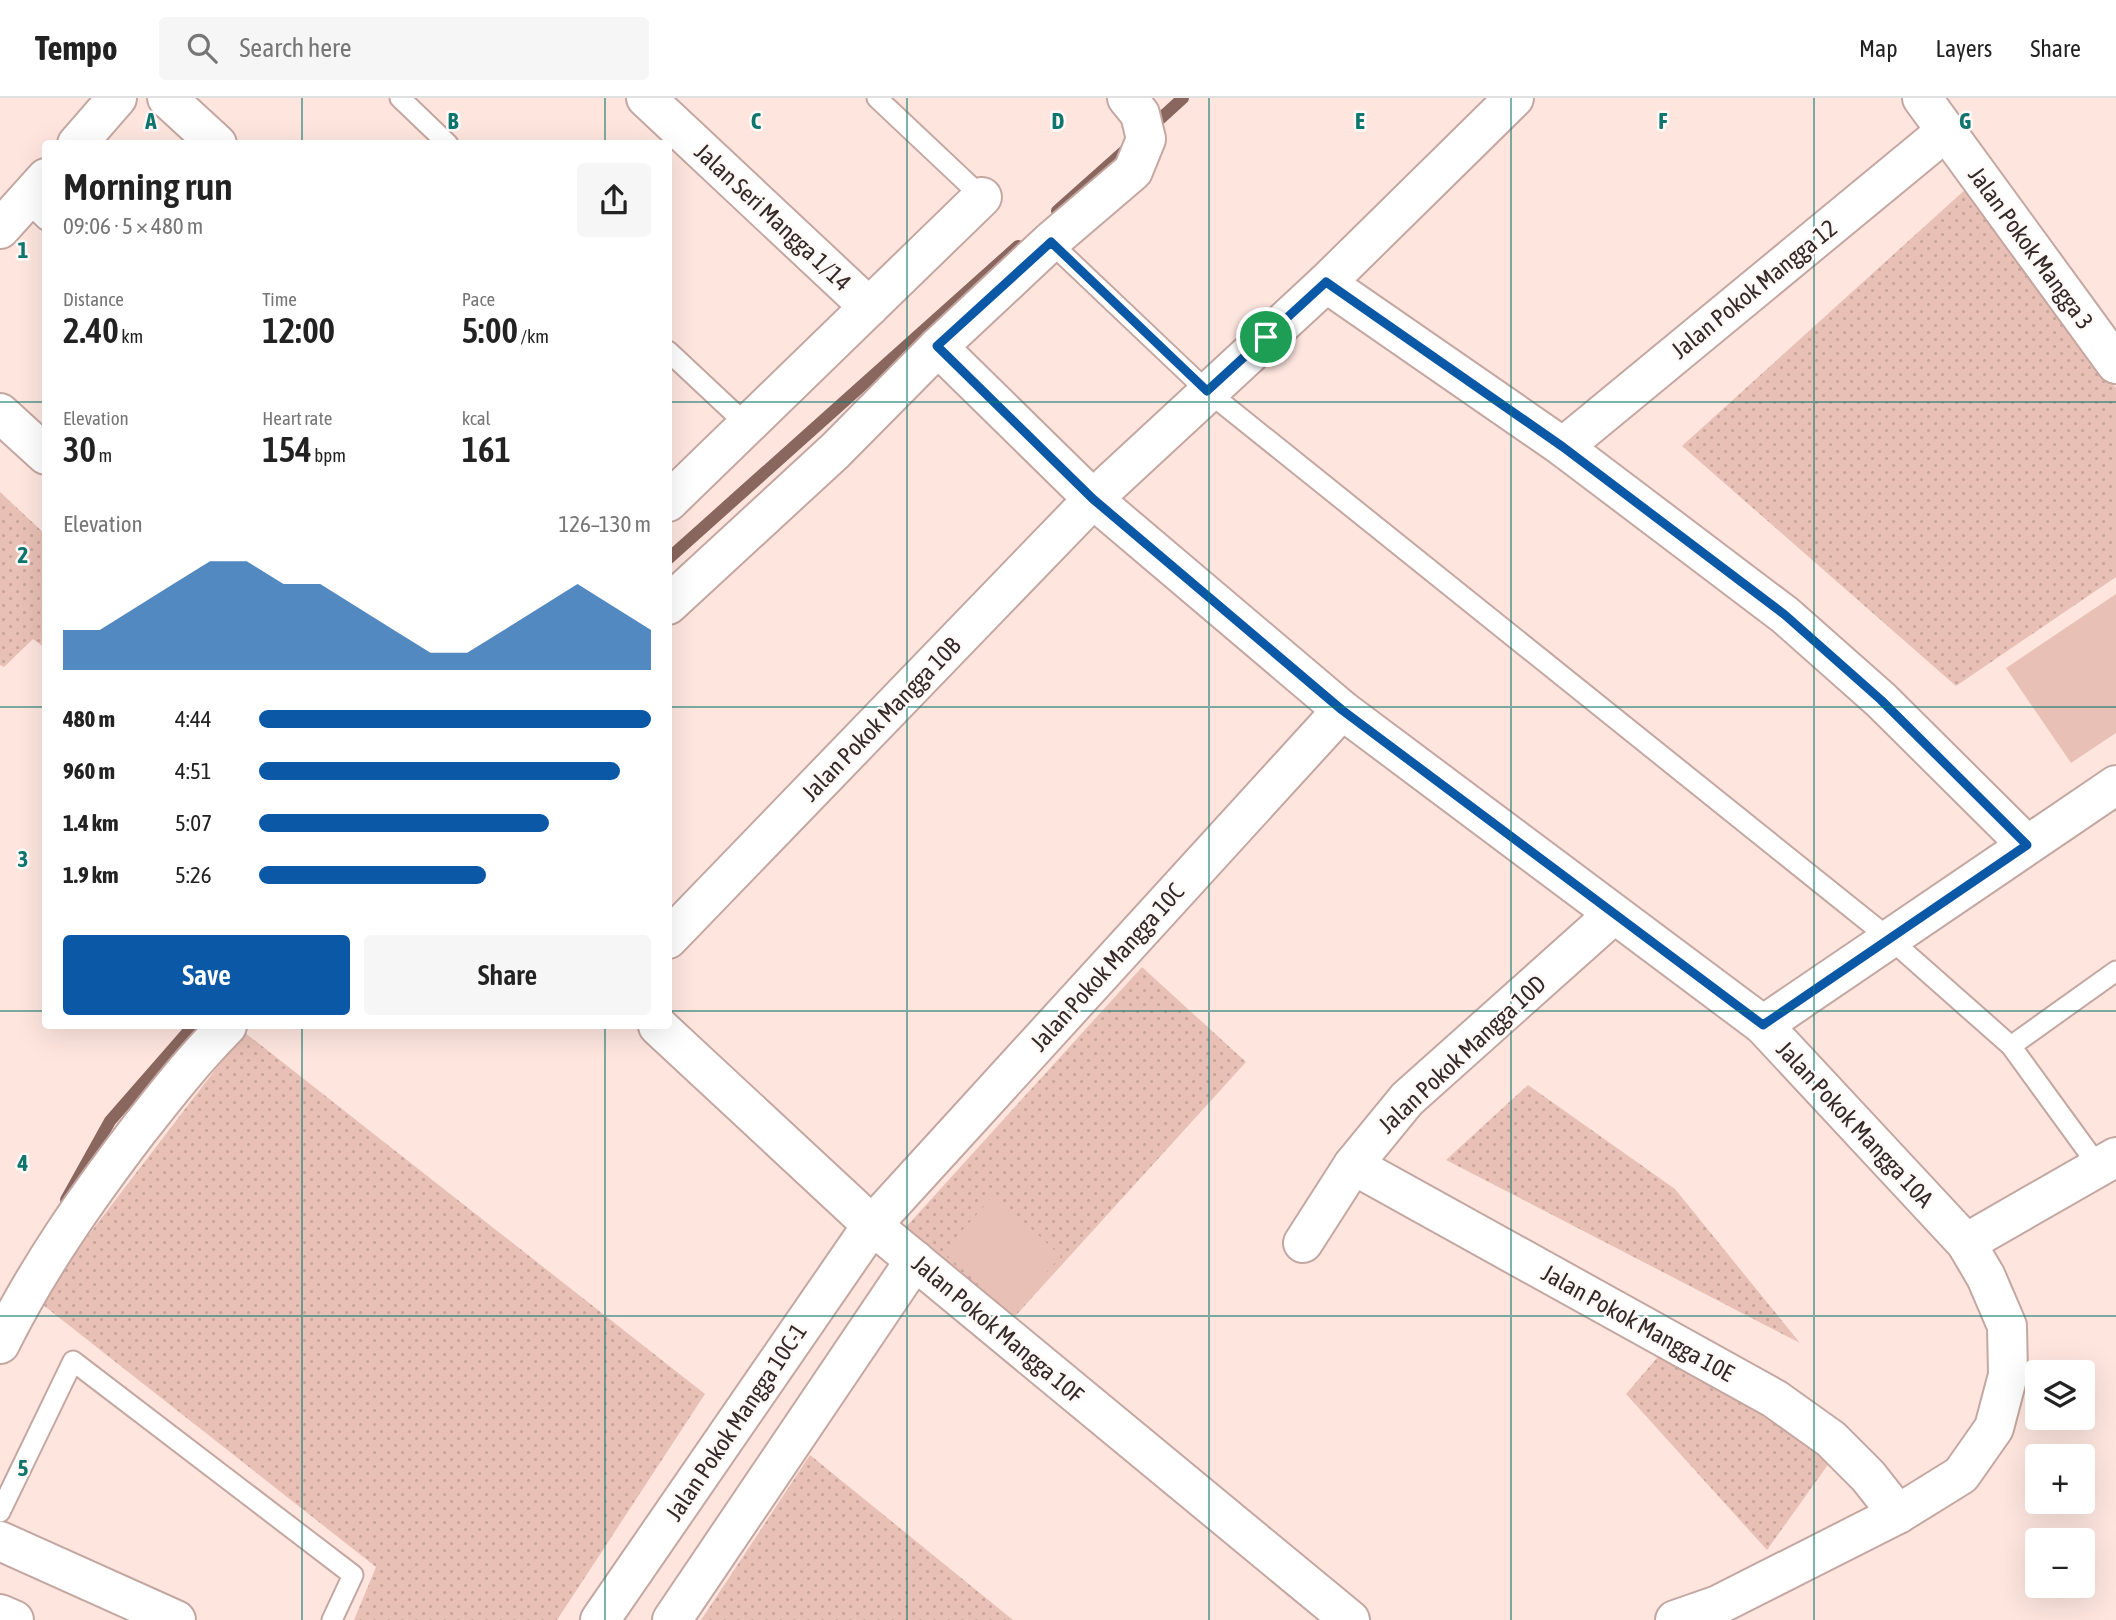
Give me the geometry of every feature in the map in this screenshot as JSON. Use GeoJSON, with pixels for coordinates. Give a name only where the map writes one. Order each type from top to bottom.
{"type":"FeatureCollection","features":[{"type":"Feature","properties":{"kind":"street"},"geometry":{"type":"LineString","coordinates":[[80,140],[117,98]]}},
{"type":"Feature","properties":{"kind":"street"},"geometry":{"type":"LineString","coordinates":[[167,98],[213,140]]}},
{"type":"Feature","properties":{"kind":"street","name":"Jalan Seri Mangga 1/14"},"geometry":{"type":"LineString","coordinates":[[646,98],[869,307]]}},
{"type":"Feature","properties":{"kind":"street","name":"Jalan Pokok Mangga 10B"},"geometry":{"type":"LineString","coordinates":[[672,935],[1093,499],[1326,282],[1514,98]]}},
{"type":"Feature","properties":{"kind":"street","name":"Jalan Pokok Mangga 3"},"geometry":{"type":"LineString","coordinates":[[1922,98],[2116,364]]}},
{"type":"Feature","properties":{"kind":"street"},"geometry":{"type":"LineString","coordinates":[[672,601],[835,451],[937,346],[1133,171],[1136,113]]}},
{"type":"Feature","properties":{"kind":"street","name":"Jalan Pokok Mangga 12"},"geometry":{"type":"LineString","coordinates":[[1563,447],[1945,132]]}},
{"type":"Feature","properties":{"kind":"street"},"geometry":{"type":"LineString","coordinates":[[672,498],[982,197]]}},
{"type":"Feature","properties":{"kind":"street"},"geometry":{"type":"LineString","coordinates":[[0,229],[39,200]]}},
{"type":"Feature","properties":{"kind":"street"},"geometry":{"type":"LineString","coordinates":[[1326,282],[1563,447],[1785,615],[1881,700],[2027,845]]}},
{"type":"Feature","properties":{"kind":"street","name":"Jalan Pokok Mangga 10A"},"geometry":{"type":"LineString","coordinates":[[937,346],[1093,499],[1342,710],[1763,1025],[1966,1243],[1986,1277],[2007,1326],[2008,1375],[1994,1428],[1961,1475],[1898,1514]]}},
{"type":"Feature","properties":{"kind":"street"},"geometry":{"type":"LineString","coordinates":[[0,413],[42,451]]}},
{"type":"Feature","properties":{"kind":"street","name":"Jalan Pokok Mangga 10C"},"geometry":{"type":"LineString","coordinates":[[872,1225],[1342,710]]}},
{"type":"Feature","properties":{"kind":"street"},"geometry":{"type":"LineString","coordinates":[[1763,1025],[2116,785]]}},
{"type":"Feature","properties":{"kind":"street","name":"Jalan Pokok Mangga 10D"},"geometry":{"type":"LineString","coordinates":[[1303,1243],[1353,1165],[1407,1100],[1614,914]]}},
{"type":"Feature","properties":{"kind":"street"},"geometry":{"type":"LineString","coordinates":[[0,1345],[18,1308],[95,1186],[194,1058],[224,1029]]}},
{"type":"Feature","properties":{"kind":"street","name":"Jalan Pokok Mangga 10F"},"geometry":{"type":"LineString","coordinates":[[661,1029],[872,1225],[1350,1620]]}},
{"type":"Feature","properties":{"kind":"street"},"geometry":{"type":"LineString","coordinates":[[1966,1243],[2107,1162]]}},
{"type":"Feature","properties":{"kind":"street","name":"Jalan Pokok Mangga 10E"},"geometry":{"type":"LineString","coordinates":[[1353,1165],[1775,1399],[1831,1439],[1868,1476],[1898,1514]]}},
{"type":"Feature","properties":{"kind":"street","name":"Jalan Pokok Mangga 10C-1"},"geometry":{"type":"LineString","coordinates":[[600,1620],[872,1225]]}},
{"type":"Feature","properties":{"kind":"street"},"geometry":{"type":"LineString","coordinates":[[672,1620],[915,1260]]}},
{"type":"Feature","properties":{"kind":"street"},"geometry":{"type":"LineString","coordinates":[[1675,1620],[1718,1605],[1898,1514]]}},
{"type":"Feature","properties":{"kind":"street"},"geometry":{"type":"LineString","coordinates":[[0,1541],[176,1620]]}},
{"type":"Feature","properties":{"kind":"street"},"geometry":{"type":"LineString","coordinates":[[0,1614],[14,1620]]}},
{"type":"Feature","properties":{"kind":"lane"},"geometry":{"type":"LineString","coordinates":[[400,98],[444,140]]}},
{"type":"Feature","properties":{"kind":"lane"},"geometry":{"type":"LineString","coordinates":[[877,98],[982,197]]}},
{"type":"Feature","properties":{"kind":"lane"},"geometry":{"type":"LineString","coordinates":[[1051,242],[1207,391],[1890,939],[2011,1046],[2107,1162]]}},
{"type":"Feature","properties":{"kind":"lane"},"geometry":{"type":"LineString","coordinates":[[672,355],[747,425]]}},
{"type":"Feature","properties":{"kind":"lane"},"geometry":{"type":"LineString","coordinates":[[2011,1046],[2116,971]]}},
{"type":"Feature","properties":{"kind":"lane"},"geometry":{"type":"LineString","coordinates":[[0,1512],[73,1361],[353,1575],[332,1620]]}},
{"type":"Feature","properties":{"kind":"shaded area"},"geometry":{"type":"Polygon","coordinates":[[[1968,187],[2116,388],[2116,577],[1956,686],[1682,446],[1968,187]]]}},
{"type":"Feature","properties":{"kind":"shaded area"},"geometry":{"type":"Polygon","coordinates":[[[0,492],[42,531],[42,646],[33,639],[4,667],[0,665],[0,492]]]}},
{"type":"Feature","properties":{"kind":"shaded area"},"geometry":{"type":"Polygon","coordinates":[[[2116,594],[2116,733],[2071,763],[2006,668],[2116,594]]]}},
{"type":"Feature","properties":{"kind":"shaded area"},"geometry":{"type":"Polygon","coordinates":[[[1142,967],[1246,1062],[1009,1323],[905,1228],[1142,967]]]}},
{"type":"Feature","properties":{"kind":"shaded area"},"geometry":{"type":"Polygon","coordinates":[[[244,1032],[705,1394],[557,1620],[354,1620],[376,1567],[38,1301],[244,1032]]]}},
{"type":"Feature","properties":{"kind":"shaded area"},"geometry":{"type":"Polygon","coordinates":[[[1528,1085],[1675,1189],[1800,1343],[1446,1160],[1528,1085]]]}},
{"type":"Feature","properties":{"kind":"shaded area"},"geometry":{"type":"Polygon","coordinates":[[[994,1195],[1061,1256],[1011,1312],[943,1252],[994,1195]]]}},
{"type":"Feature","properties":{"kind":"shaded area"},"geometry":{"type":"Polygon","coordinates":[[[1663,1351],[1767,1392],[1832,1459],[1767,1550],[1626,1394],[1663,1351]]]}},
{"type":"Feature","properties":{"kind":"shaded area"},"geometry":{"type":"Polygon","coordinates":[[[810,1455],[1013,1620],[701,1620],[810,1455]]]}},
{"type":"Feature","properties":{"kind":"waterway"},"geometry":{"type":"LineString","coordinates":[[1149,129],[1183,98]]}},
{"type":"Feature","properties":{"kind":"waterway"},"geometry":{"type":"LineString","coordinates":[[1057,211],[1130,146]]}},
{"type":"Feature","properties":{"kind":"waterway"},"geometry":{"type":"LineString","coordinates":[[672,555],[1018,246]]}},
{"type":"Feature","properties":{"kind":"waterway"},"geometry":{"type":"LineString","coordinates":[[66,1200],[110,1121],[190,1029]]}},
{"type":"Feature","properties":{"kind":"route"},"geometry":{"type":"LineString","coordinates":[[1051,242],[1207,391],[1266,337],[1326,282],[1563,447],[1785,615],[1881,700],[2027,845],[1763,1025],[1342,710],[1093,499],[937,346],[1051,242]]}}]}
